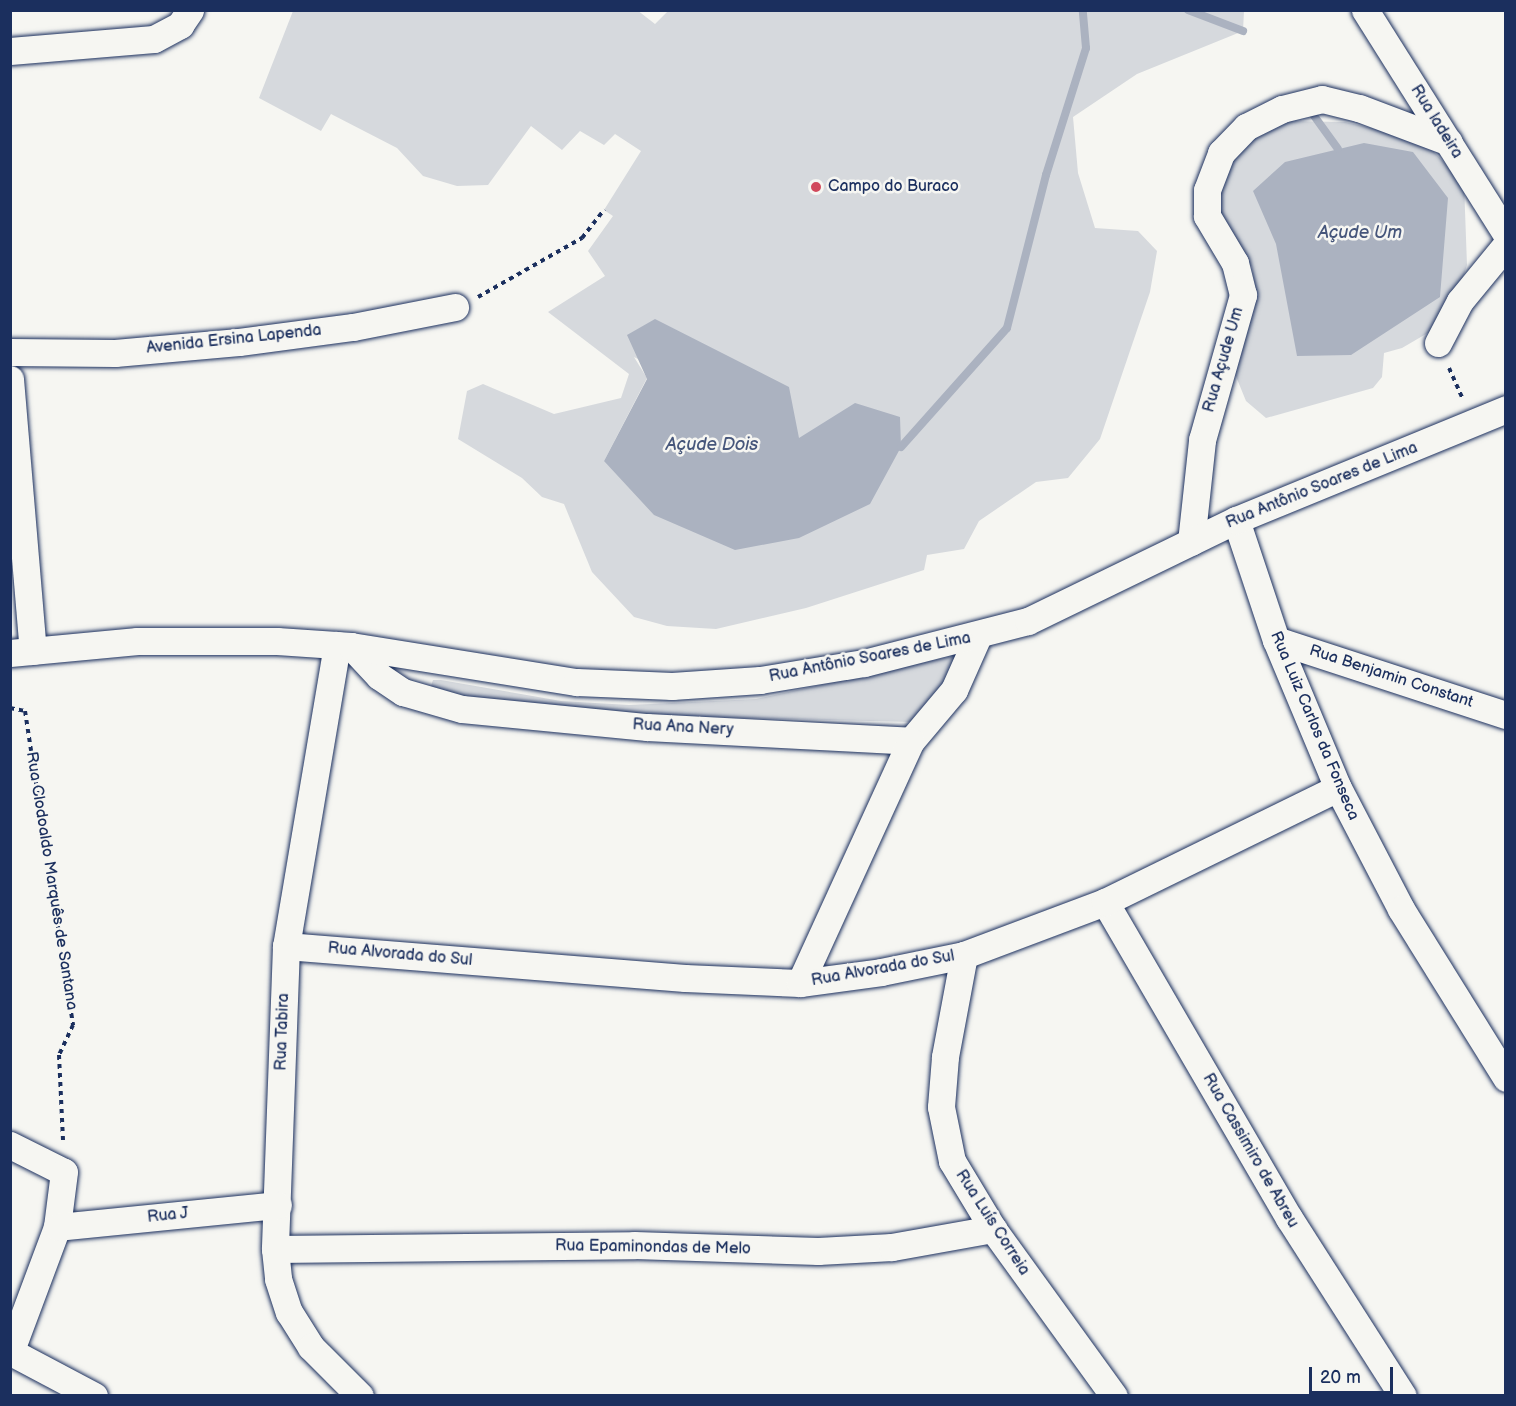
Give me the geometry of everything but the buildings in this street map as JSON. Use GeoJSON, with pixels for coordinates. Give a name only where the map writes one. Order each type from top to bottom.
{"type":"FeatureCollection","features":[{"type":"Feature","properties":{"kind":"street"},"geometry":{"type":"LineString","coordinates":[[10,51],[154,39],[180,24],[190,10]]}},
{"type":"Feature","properties":{"kind":"street","name":"Rua ladeira"},"geometry":{"type":"LineString","coordinates":[[1365,10],[1506,234]]}},
{"type":"Feature","properties":{"kind":"street","name":"Rua Açude Um"},"geometry":{"type":"LineString","coordinates":[[1191,542],[1202,440],[1243,295],[1235,263],[1207,216],[1207,190],[1221,153],[1246,127],[1282,109],[1322,99],[1359,108],[1449,142]]}},
{"type":"Feature","properties":{"kind":"street"},"geometry":{"type":"LineString","coordinates":[[1438,342],[1460,301],[1506,245]]}},
{"type":"Feature","properties":{"kind":"street","name":"Avenida Ersina Lapenda"},"geometry":{"type":"LineString","coordinates":[[10,352],[115,353],[239,342],[353,327],[455,307]]}},
{"type":"Feature","properties":{"kind":"street"},"geometry":{"type":"LineString","coordinates":[[10,379],[22,652]]}},
{"type":"Feature","properties":{"kind":"street","name":"Rua Antônio Soares de Lima"},"geometry":{"type":"LineString","coordinates":[[22,652],[211,639],[344,645],[577,682],[672,686],[760,680],[864,663],[978,636],[1028,621],[1076,600],[1236,520],[1506,409]]}},
{"type":"Feature","properties":{"kind":"street","name":"Rua Luiz Carlos da Fonseca"},"geometry":{"type":"LineString","coordinates":[[1236,520],[1276,640],[1338,788],[1401,909],[1506,1078]]}},
{"type":"Feature","properties":{"kind":"street"},"geometry":{"type":"LineString","coordinates":[[800,983],[911,741],[954,690],[978,636]]}},
{"type":"Feature","properties":{"kind":"street","name":"Rua Benjamin Constant"},"geometry":{"type":"LineString","coordinates":[[1276,640],[1506,714]]}},
{"type":"Feature","properties":{"kind":"street","name":"Rua Ana Nery"},"geometry":{"type":"LineString","coordinates":[[344,645],[379,676],[403,692],[462,709],[647,727],[911,741]]}},
{"type":"Feature","properties":{"kind":"street","name":"Rua Tabira"},"geometry":{"type":"LineString","coordinates":[[344,645],[286,946],[275,1249],[278,1279],[289,1312],[311,1347],[360,1395]]}},
{"type":"Feature","properties":{"kind":"street","name":"Rua Alvorada do Sul"},"geometry":{"type":"LineString","coordinates":[[286,946],[685,978],[800,983],[964,956],[1105,902],[1338,788]]}},
{"type":"Feature","properties":{"kind":"street","name":"Rua Cassimiro de Abreu"},"geometry":{"type":"LineString","coordinates":[[1105,902],[1288,1218],[1403,1395]]}},
{"type":"Feature","properties":{"kind":"street","name":"Rua Luís Correia"},"geometry":{"type":"LineString","coordinates":[[964,956],[945,1057],[941,1107],[952,1161],[993,1229],[1114,1395]]}},
{"type":"Feature","properties":{"kind":"street"},"geometry":{"type":"LineString","coordinates":[[10,1145],[64,1172],[57,1227],[11,1352],[94,1395]]}},
{"type":"Feature","properties":{"kind":"street","name":"Rua J"},"geometry":{"type":"LineString","coordinates":[[57,1227],[278,1205]]}},
{"type":"Feature","properties":{"kind":"street","name":"Rua Epaminondas de Melo"},"geometry":{"type":"LineString","coordinates":[[275,1249],[634,1245],[818,1251],[892,1246],[993,1229]]}},
{"type":"Feature","properties":{"kind":"path"},"geometry":{"type":"LineString","coordinates":[[455,307],[550,260],[582,238],[604,210]]}},
{"type":"Feature","properties":{"kind":"path"},"geometry":{"type":"LineString","coordinates":[[1438,342],[1473,424]]}},
{"type":"Feature","properties":{"kind":"path","name":"Rua Clodoaldo Marquês de Santana"},"geometry":{"type":"LineString","coordinates":[[10,708],[25,711],[73,1025],[59,1055],[64,1172]]}},
{"type":"Feature","properties":{"kind":"shaded area"},"geometry":{"type":"Polygon","coordinates":[[[637,10],[655,24],[669,10],[1244,11],[1243,31],[1137,74],[1073,117],[1078,173],[1095,228],[1138,231],[1157,251],[1150,292],[1100,439],[1068,478],[1036,482],[979,521],[964,549],[927,555],[924,570],[806,608],[716,629],[667,626],[634,617],[592,572],[564,504],[542,497],[522,478],[458,439],[467,391],[483,384],[554,414],[621,398],[629,374],[548,312],[605,276],[588,251],[613,216],[604,210],[641,151],[615,134],[604,145],[580,131],[562,150],[531,126],[488,185],[457,186],[423,176],[397,148],[331,114],[321,131],[259,98],[293,11],[637,10]],[[634,357],[647,378],[604,461],[799,439],[634,357]]]}},
{"type":"Feature","properties":{"kind":"shaded area"},"geometry":{"type":"Polygon","coordinates":[[[1283,121],[1345,122],[1397,134],[1433,151],[1464,183],[1467,265],[1457,295],[1438,327],[1402,348],[1384,353],[1382,377],[1373,388],[1266,418],[1246,401],[1235,374],[1256,293],[1252,267],[1223,224],[1219,200],[1230,166],[1250,136],[1283,121]]]}},
{"type":"Feature","properties":{"kind":"shaded area"},"geometry":{"type":"Polygon","coordinates":[[[967,653],[913,722],[661,716],[449,697],[430,689],[433,680],[441,680],[561,701],[629,705],[756,699],[967,653]]]}},
{"type":"Feature","properties":{"kind":"water","name":"Açude Um"},"geometry":{"type":"Polygon","coordinates":[[[1364,143],[1413,152],[1448,198],[1440,297],[1351,355],[1297,356],[1276,244],[1253,191],[1285,162],[1364,143]]]}},
{"type":"Feature","properties":{"kind":"water","name":"Açude Dois"},"geometry":{"type":"Polygon","coordinates":[[[655,319],[789,387],[799,438],[855,403],[900,417],[901,447],[870,504],[799,538],[735,550],[654,515],[604,461],[647,379],[627,335],[655,319]]]}},
{"type":"Feature","properties":{"kind":"waterway"},"geometry":{"type":"LineString","coordinates":[[901,447],[1007,328],[1046,175],[1086,48],[1083,10]]}},
{"type":"Feature","properties":{"kind":"waterway"},"geometry":{"type":"LineString","coordinates":[[1188,10],[1243,31]]}},
{"type":"Feature","properties":{"kind":"waterway"},"geometry":{"type":"LineString","coordinates":[[1312,113],[1338,149]]}},
{"type":"Feature","properties":{"kind":"place","name":"Campo do Buraco"},"geometry":{"type":"Point","coordinates":[816,187]}}]}
